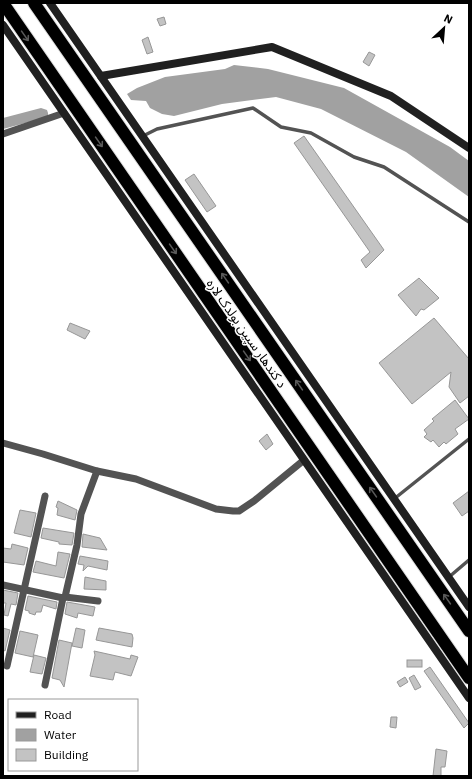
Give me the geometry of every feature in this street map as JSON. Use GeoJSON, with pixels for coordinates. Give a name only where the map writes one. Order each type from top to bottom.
{"type":"FeatureCollection","features":[{"type":"Feature","properties":{"kind":"highway","name":"د کندهار سپین بولدک لاره"},"geometry":{"type":"LineString","coordinates":[[34,3],[469,631]]}},
{"type":"Feature","properties":{"kind":"highway","name":"د کندهار سپین بولدک لاره"},"geometry":{"type":"LineString","coordinates":[[3,4],[469,678]]}},
{"type":"Feature","properties":{"kind":"street"},"geometry":{"type":"LineString","coordinates":[[50,3],[469,607]]}},
{"type":"Feature","properties":{"kind":"street"},"geometry":{"type":"LineString","coordinates":[[3,25],[469,698]]}},
{"type":"Feature","properties":{"kind":"street"},"geometry":{"type":"LineString","coordinates":[[101,76],[272,47],[391,96],[469,148]]}},
{"type":"Feature","properties":{"kind":"street"},"geometry":{"type":"LineString","coordinates":[[3,134],[64,113]]}},
{"type":"Feature","properties":{"kind":"street"},"geometry":{"type":"LineString","coordinates":[[3,443],[97,471],[136,479],[216,509],[233,512],[239,511],[254,501],[304,460]]}},
{"type":"Feature","properties":{"kind":"street"},"geometry":{"type":"LineString","coordinates":[[45,685],[77,544],[81,514],[97,471]]}},
{"type":"Feature","properties":{"kind":"street"},"geometry":{"type":"LineString","coordinates":[[7,666],[45,496]]}},
{"type":"Feature","properties":{"kind":"street"},"geometry":{"type":"LineString","coordinates":[[3,585],[64,597],[98,601]]}},
{"type":"Feature","properties":{"kind":"lane"},"geometry":{"type":"LineString","coordinates":[[142,136],[157,129],[253,108],[281,127],[311,133],[354,158],[384,167],[469,222]]}},
{"type":"Feature","properties":{"kind":"lane"},"geometry":{"type":"LineString","coordinates":[[394,499],[469,439]]}},
{"type":"Feature","properties":{"kind":"lane"},"geometry":{"type":"LineString","coordinates":[[449,577],[469,560]]}},
{"type":"Feature","properties":{"kind":"water"},"geometry":{"type":"Polygon","coordinates":[[[234,65],[268,69],[344,88],[450,147],[469,161],[469,197],[406,152],[321,109],[276,97],[222,104],[174,116],[162,114],[150,108],[146,101],[131,100],[127,94],[137,88],[165,77],[225,69],[234,65]]]}},
{"type":"Feature","properties":{"kind":"water"},"geometry":{"type":"Polygon","coordinates":[[[41,108],[47,110],[48,116],[3,129],[3,118],[41,108]]]}},
{"type":"Feature","properties":{"kind":"building"},"geometry":{"type":"Polygon","coordinates":[[[164,17],[166,24],[160,26],[157,19],[164,17]]]}},
{"type":"Feature","properties":{"kind":"building"},"geometry":{"type":"Polygon","coordinates":[[[148,37],[153,52],[147,54],[142,40],[148,37]]]}},
{"type":"Feature","properties":{"kind":"building"},"geometry":{"type":"Polygon","coordinates":[[[369,52],[375,55],[369,66],[363,62],[369,52]]]}},
{"type":"Feature","properties":{"kind":"building"},"geometry":{"type":"Polygon","coordinates":[[[304,136],[384,250],[366,268],[361,260],[370,252],[294,143],[304,136]]]}},
{"type":"Feature","properties":{"kind":"building"},"geometry":{"type":"Polygon","coordinates":[[[194,174],[216,206],[207,212],[185,180],[194,174]]]}},
{"type":"Feature","properties":{"kind":"building"},"geometry":{"type":"Polygon","coordinates":[[[419,278],[439,298],[424,310],[421,309],[416,316],[398,295],[419,278]]]}},
{"type":"Feature","properties":{"kind":"building"},"geometry":{"type":"Polygon","coordinates":[[[434,318],[469,359],[469,396],[460,403],[449,387],[451,372],[412,404],[379,363],[434,318]]]}},
{"type":"Feature","properties":{"kind":"building"},"geometry":{"type":"Polygon","coordinates":[[[70,323],[90,331],[85,339],[67,330],[70,323]]]}},
{"type":"Feature","properties":{"kind":"building"},"geometry":{"type":"Polygon","coordinates":[[[455,400],[469,419],[455,429],[458,434],[446,444],[444,442],[439,447],[433,440],[431,442],[424,437],[427,434],[424,430],[434,421],[432,419],[455,400]]]}},
{"type":"Feature","properties":{"kind":"building"},"geometry":{"type":"Polygon","coordinates":[[[267,434],[273,444],[266,450],[259,441],[267,434]]]}},
{"type":"Feature","properties":{"kind":"building"},"geometry":{"type":"Polygon","coordinates":[[[469,491],[469,511],[462,516],[453,503],[469,491]]]}},
{"type":"Feature","properties":{"kind":"building"},"geometry":{"type":"Polygon","coordinates":[[[58,501],[77,510],[75,520],[57,515],[58,508],[56,507],[58,501]]]}},
{"type":"Feature","properties":{"kind":"building"},"geometry":{"type":"Polygon","coordinates":[[[20,510],[36,513],[31,537],[14,533],[20,510]]]}},
{"type":"Feature","properties":{"kind":"building"},"geometry":{"type":"Polygon","coordinates":[[[43,528],[74,533],[72,545],[59,544],[59,542],[41,538],[43,528]]]}},
{"type":"Feature","properties":{"kind":"building"},"geometry":{"type":"Polygon","coordinates":[[[83,534],[100,538],[107,550],[82,547],[83,534]]]}},
{"type":"Feature","properties":{"kind":"building"},"geometry":{"type":"Polygon","coordinates":[[[12,544],[28,548],[24,565],[3,562],[3,548],[11,549],[12,544]]]}},
{"type":"Feature","properties":{"kind":"building"},"geometry":{"type":"Polygon","coordinates":[[[58,552],[70,554],[64,578],[33,572],[36,561],[56,566],[58,552]]]}},
{"type":"Feature","properties":{"kind":"building"},"geometry":{"type":"Polygon","coordinates":[[[80,556],[108,561],[107,570],[88,566],[83,571],[84,565],[78,564],[80,556]]]}},
{"type":"Feature","properties":{"kind":"building"},"geometry":{"type":"Polygon","coordinates":[[[85,577],[106,581],[106,590],[84,589],[85,577]]]}},
{"type":"Feature","properties":{"kind":"building"},"geometry":{"type":"Polygon","coordinates":[[[3,590],[18,593],[16,605],[11,604],[8,616],[4,615],[6,603],[3,603],[3,590]]]}},
{"type":"Feature","properties":{"kind":"building"},"geometry":{"type":"Polygon","coordinates":[[[28,596],[57,602],[56,609],[43,605],[41,612],[36,612],[35,615],[29,613],[29,611],[25,610],[28,596]]]}},
{"type":"Feature","properties":{"kind":"building"},"geometry":{"type":"Polygon","coordinates":[[[67,602],[95,607],[93,616],[78,613],[77,618],[65,614],[67,602]]]}},
{"type":"Feature","properties":{"kind":"building"},"geometry":{"type":"Polygon","coordinates":[[[3,628],[10,630],[5,651],[3,650],[3,628]]]}},
{"type":"Feature","properties":{"kind":"building"},"geometry":{"type":"Polygon","coordinates":[[[76,628],[85,630],[82,648],[72,646],[76,628]]]}},
{"type":"Feature","properties":{"kind":"building"},"geometry":{"type":"Polygon","coordinates":[[[99,628],[132,634],[132,647],[96,640],[99,628]]]}},
{"type":"Feature","properties":{"kind":"building"},"geometry":{"type":"Polygon","coordinates":[[[20,631],[38,635],[33,657],[15,653],[20,631]]]}},
{"type":"Feature","properties":{"kind":"building"},"geometry":{"type":"Polygon","coordinates":[[[59,640],[72,643],[64,687],[60,680],[52,678],[59,640]]]}},
{"type":"Feature","properties":{"kind":"building"},"geometry":{"type":"Polygon","coordinates":[[[94,651],[130,659],[131,655],[138,657],[131,676],[115,672],[113,680],[90,676],[95,655],[94,651]]]}},
{"type":"Feature","properties":{"kind":"building"},"geometry":{"type":"Polygon","coordinates":[[[34,655],[46,658],[42,674],[30,672],[34,655]]]}},
{"type":"Feature","properties":{"kind":"building"},"geometry":{"type":"Polygon","coordinates":[[[407,660],[422,660],[422,667],[407,667],[407,660]]]}},
{"type":"Feature","properties":{"kind":"building"},"geometry":{"type":"Polygon","coordinates":[[[430,667],[469,723],[464,728],[424,671],[430,667]]]}},
{"type":"Feature","properties":{"kind":"building"},"geometry":{"type":"Polygon","coordinates":[[[414,675],[421,687],[415,690],[409,678],[414,675]]]}},
{"type":"Feature","properties":{"kind":"building"},"geometry":{"type":"Polygon","coordinates":[[[405,677],[408,682],[400,687],[397,682],[405,677]]]}},
{"type":"Feature","properties":{"kind":"building"},"geometry":{"type":"Polygon","coordinates":[[[391,717],[397,717],[396,728],[390,727],[391,717]]]}},
{"type":"Feature","properties":{"kind":"building"},"geometry":{"type":"Polygon","coordinates":[[[436,749],[447,751],[445,767],[441,767],[441,776],[433,776],[436,749]]]}}]}
